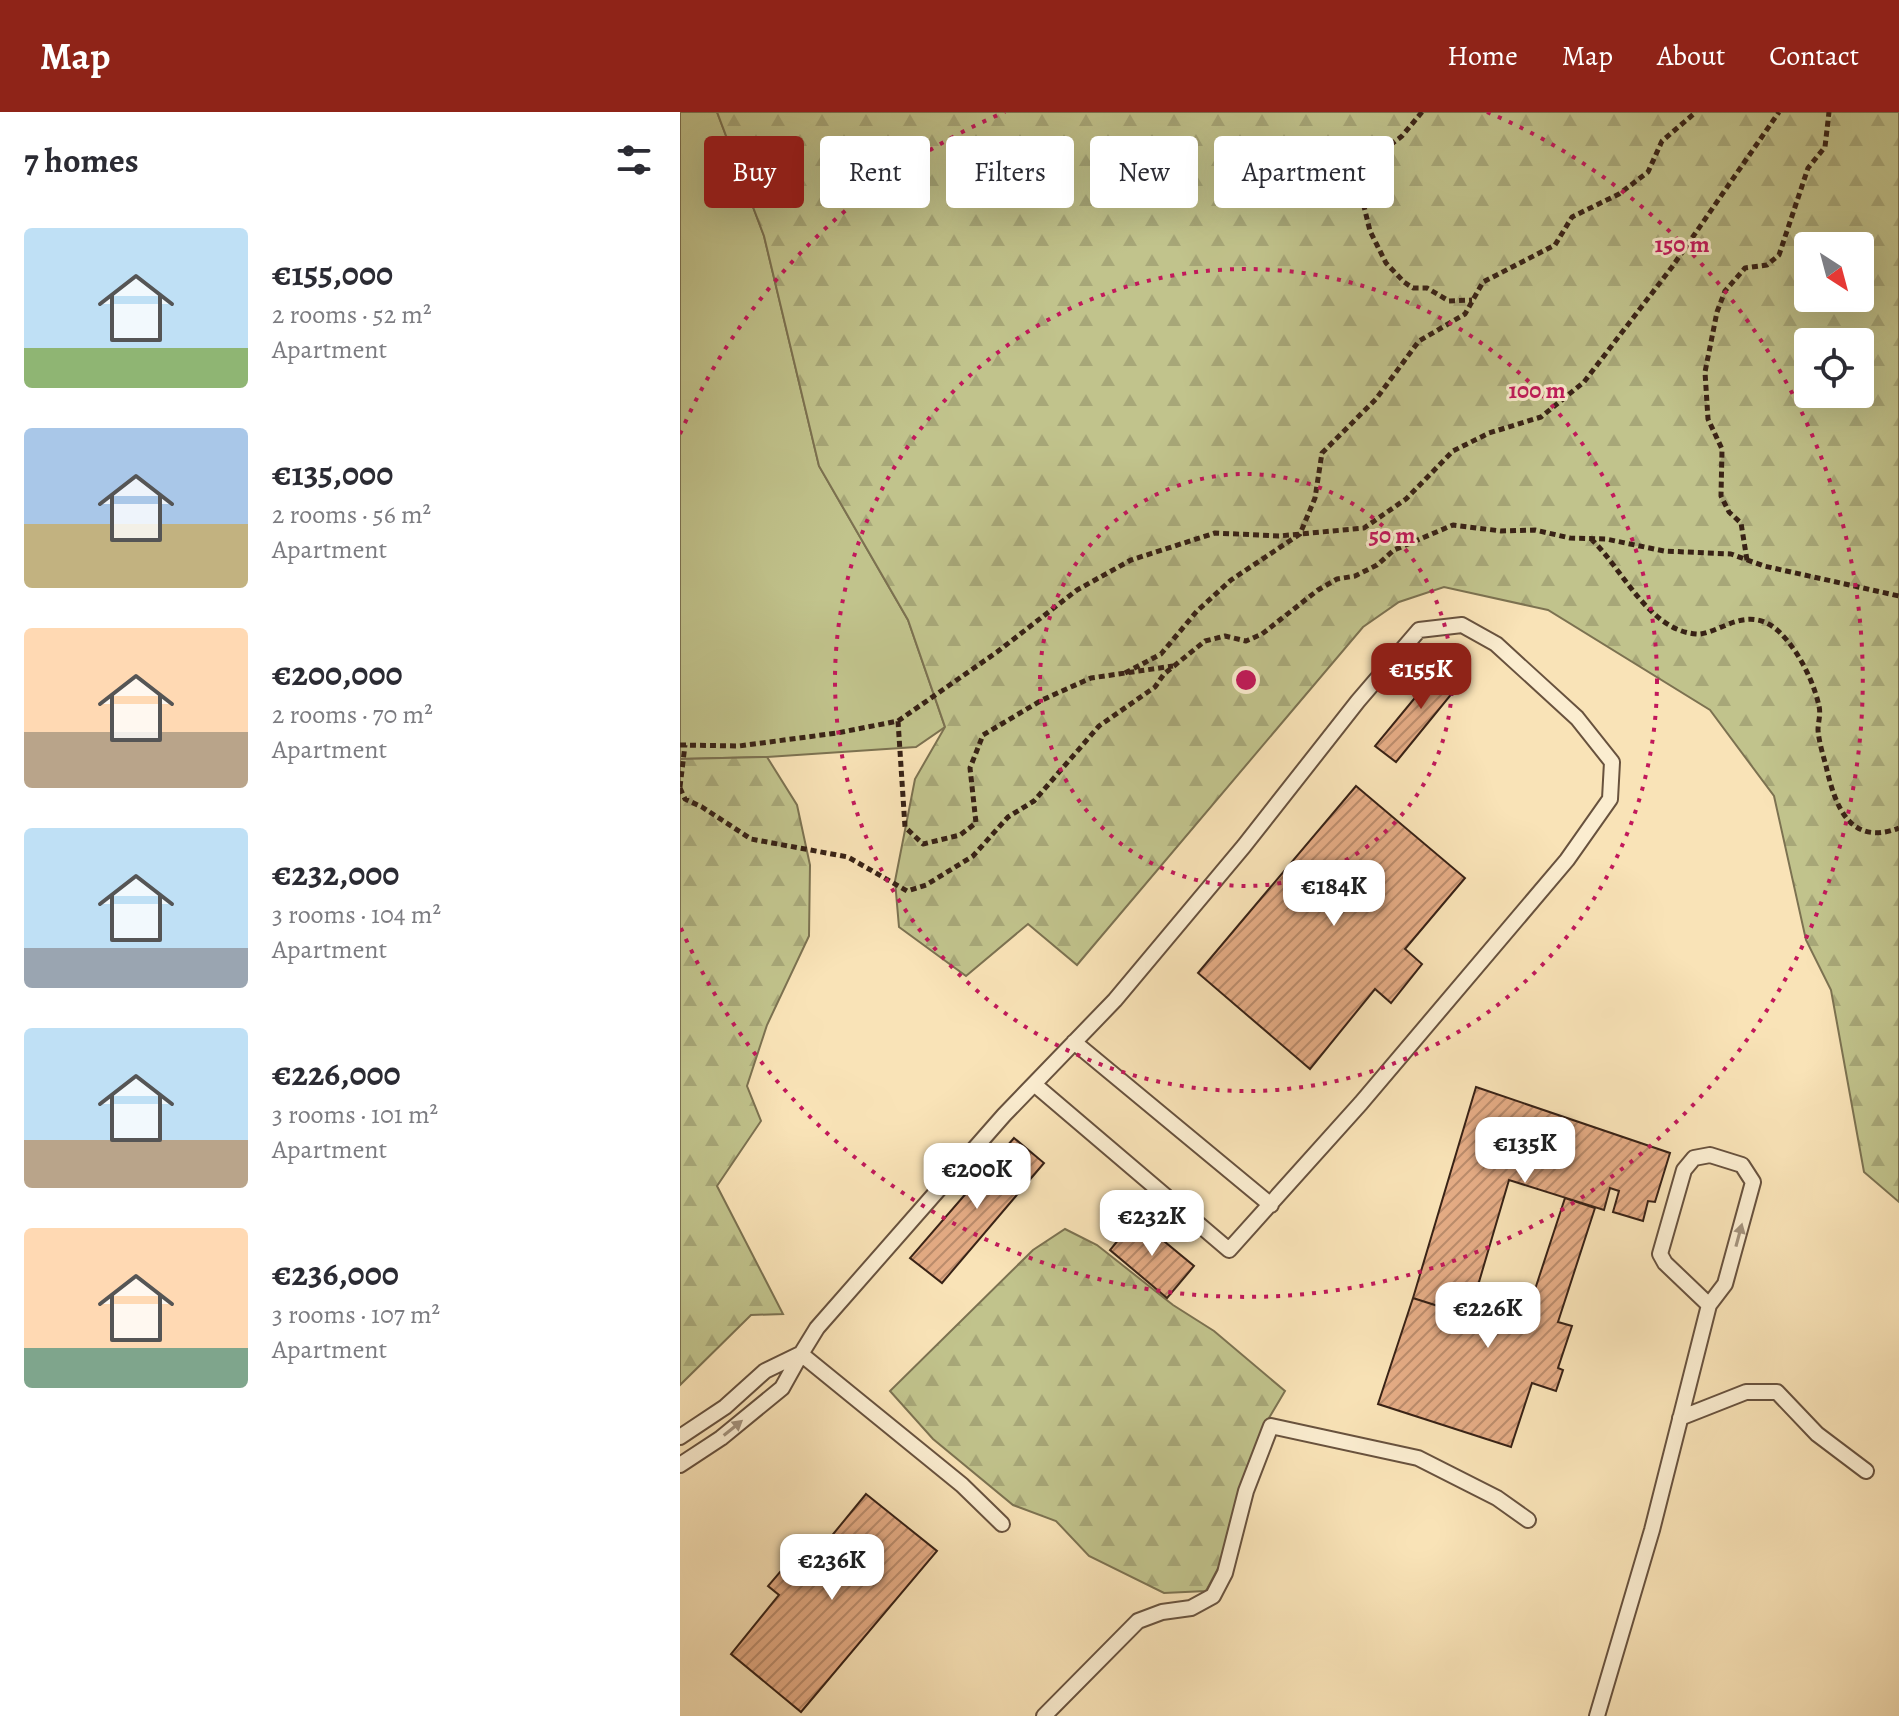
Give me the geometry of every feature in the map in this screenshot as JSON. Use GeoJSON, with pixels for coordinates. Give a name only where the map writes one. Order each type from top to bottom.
{"type":"FeatureCollection","features":[{"type":"Feature","properties":{"kind":"lane"},"geometry":{"type":"LineString","coordinates":[[680,1465],[721,1438],[782,1388],[817,1328],[1034,1084],[1115,1000],[1419,630],[1462,625],[1496,644],[1577,718],[1612,762],[1610,799],[1567,860],[1229,1250],[1034,1084]]}},
{"type":"Feature","properties":{"kind":"lane"},"geometry":{"type":"LineString","coordinates":[[1074,1042],[1271,1205]]}},
{"type":"Feature","properties":{"kind":"lane"},"geometry":{"type":"LineString","coordinates":[[1597,1716],[1652,1530],[1709,1305],[1725,1284],[1753,1182],[1742,1165],[1710,1155],[1694,1158],[1684,1170],[1660,1254],[1665,1263],[1709,1305]]}},
{"type":"Feature","properties":{"kind":"lane"},"geometry":{"type":"LineString","coordinates":[[680,1437],[725,1407],[765,1371],[801,1354]]}},
{"type":"Feature","properties":{"kind":"lane"},"geometry":{"type":"LineString","coordinates":[[801,1354],[962,1485],[1002,1524]]}},
{"type":"Feature","properties":{"kind":"lane"},"geometry":{"type":"LineString","coordinates":[[1680,1418],[1746,1392],[1777,1392],[1817,1434],[1866,1471]]}},
{"type":"Feature","properties":{"kind":"lane"},"geometry":{"type":"LineString","coordinates":[[1044,1716],[1138,1621],[1162,1612],[1191,1608],[1213,1596],[1225,1573],[1246,1491],[1271,1426],[1418,1458],[1497,1498],[1528,1520]]}},
{"type":"Feature","properties":{"kind":"path"},"geometry":{"type":"LineString","coordinates":[[1422,112],[1402,136],[1363,166],[1358,182],[1370,231],[1386,263],[1404,282],[1413,288],[1427,288],[1449,301],[1472,300]]}},
{"type":"Feature","properties":{"kind":"path"},"geometry":{"type":"LineString","coordinates":[[1125,673],[1161,654],[1197,611],[1231,580],[1300,534],[1315,498],[1322,453],[1376,399],[1419,341],[1465,314],[1483,282],[1555,245],[1572,217],[1619,194],[1648,172],[1662,141],[1696,112]]}},
{"type":"Feature","properties":{"kind":"path"},"geometry":{"type":"LineString","coordinates":[[1779,112],[1672,267],[1584,382],[1541,417],[1489,433],[1453,451],[1406,499],[1364,528],[1279,536],[1215,533],[1131,560],[1077,590],[997,652],[898,721],[739,746],[683,745],[680,788],[685,799],[751,839],[848,857],[907,891],[926,885],[973,856],[1008,817],[1034,801],[1099,726],[1155,687],[1174,666],[1205,641],[1225,636],[1246,641],[1262,634],[1328,584],[1355,576],[1377,565],[1394,550],[1453,525],[1501,531],[1535,530],[1664,551],[1731,554],[1899,596]]}},
{"type":"Feature","properties":{"kind":"path"},"geometry":{"type":"LineString","coordinates":[[1747,560],[1741,523],[1729,512],[1721,496],[1722,449],[1708,419],[1705,372],[1717,312],[1725,291],[1745,268],[1767,265],[1779,255],[1808,168],[1825,147],[1829,112]]}},
{"type":"Feature","properties":{"kind":"path"},"geometry":{"type":"LineString","coordinates":[[1590,539],[1607,555],[1646,607],[1669,627],[1698,635],[1742,618],[1759,618],[1776,630],[1795,651],[1811,682],[1820,710],[1818,730],[1832,794],[1841,814],[1850,824],[1874,833],[1899,828]]}},
{"type":"Feature","properties":{"kind":"path"},"geometry":{"type":"LineString","coordinates":[[898,721],[905,827],[923,844],[960,835],[976,823],[970,768],[983,735],[1042,700],[1091,678],[1174,666]]}},
{"type":"Feature","properties":{"kind":"green space"},"geometry":{"type":"Polygon","coordinates":[[[680,112],[717,112],[726,136],[704,136],[704,208],[753,208],[764,236],[819,466],[908,620],[945,727],[916,747],[767,757],[680,759],[680,112]]]}},
{"type":"Feature","properties":{"kind":"green space"},"geometry":{"type":"Polygon","coordinates":[[[717,112],[1899,112],[1899,1202],[1864,1172],[1831,990],[1806,940],[1774,796],[1710,710],[1548,610],[1444,587],[1399,602],[1363,627],[1077,965],[1028,924],[966,976],[899,927],[895,881],[915,779],[945,727],[908,620],[819,466],[764,236],[753,208],[804,208],[804,136],[726,136],[717,112]]]}},
{"type":"Feature","properties":{"kind":"green space"},"geometry":{"type":"Polygon","coordinates":[[[767,757],[797,805],[810,865],[809,936],[767,1025],[747,1086],[761,1121],[717,1186],[783,1314],[751,1315],[680,1385],[680,759],[767,757]]]}},
{"type":"Feature","properties":{"kind":"green space"},"geometry":{"type":"Polygon","coordinates":[[[1065,1229],[1097,1245],[1173,1305],[1214,1331],[1285,1391],[1266,1423],[1224,1557],[1206,1591],[1164,1593],[1089,1556],[1056,1521],[1013,1505],[933,1439],[890,1391],[1033,1250],[1065,1229]]]}},
{"type":"Feature","properties":{"kind":"building"},"geometry":{"type":"Polygon","coordinates":[[[1447,659],[1467,675],[1396,762],[1375,746],[1447,659]]]}},
{"type":"Feature","properties":{"kind":"building"},"geometry":{"type":"Polygon","coordinates":[[[1356,786],[1465,878],[1405,949],[1422,964],[1391,1003],[1375,989],[1310,1069],[1198,973],[1356,786]]]}},
{"type":"Feature","properties":{"kind":"building"},"geometry":{"type":"Polygon","coordinates":[[[1476,1087],[1670,1153],[1655,1202],[1648,1201],[1643,1221],[1613,1212],[1619,1191],[1610,1188],[1604,1210],[1509,1180],[1469,1316],[1413,1298],[1476,1087]]]}},
{"type":"Feature","properties":{"kind":"building"},"geometry":{"type":"Polygon","coordinates":[[[1014,1138],[1044,1163],[942,1283],[910,1258],[1014,1138]]]}},
{"type":"Feature","properties":{"kind":"building"},"geometry":{"type":"Polygon","coordinates":[[[1565,1198],[1595,1208],[1558,1322],[1572,1326],[1558,1368],[1563,1370],[1556,1391],[1532,1383],[1511,1447],[1378,1404],[1413,1298],[1521,1332],[1565,1198]]]}},
{"type":"Feature","properties":{"kind":"building"},"geometry":{"type":"Polygon","coordinates":[[[1136,1218],[1194,1266],[1167,1298],[1110,1250],[1136,1218]]]}},
{"type":"Feature","properties":{"kind":"building"},"geometry":{"type":"Polygon","coordinates":[[[866,1494],[937,1551],[801,1712],[731,1654],[779,1595],[768,1586],[803,1545],[816,1555],[866,1494]]]}}]}
